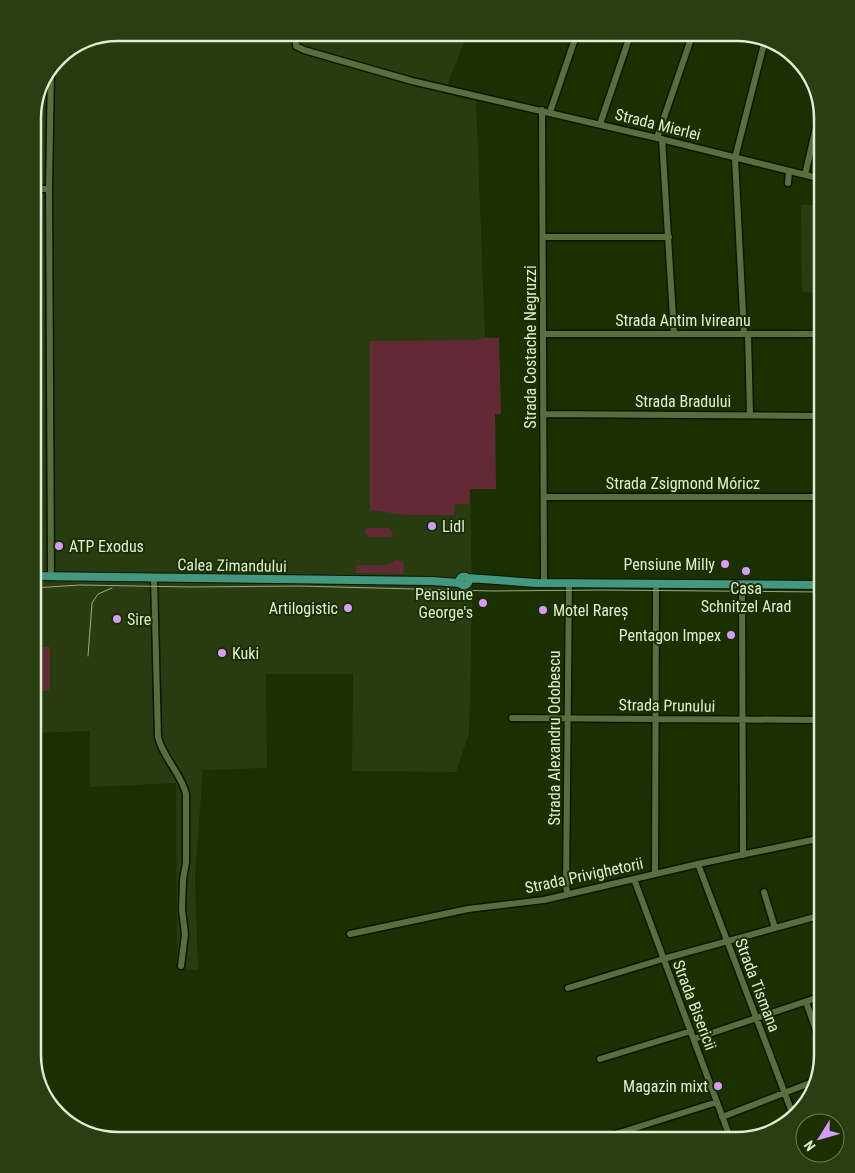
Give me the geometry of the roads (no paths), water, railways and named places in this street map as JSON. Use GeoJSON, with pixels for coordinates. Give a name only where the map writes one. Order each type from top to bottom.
{"type":"FeatureCollection","features":[{"type":"Feature","properties":{"kind":"main road","name":"Calea Zimandului"},"geometry":{"type":"LineString","coordinates":[[41,576],[814,585]]}},
{"type":"Feature","properties":{"kind":"street","name":"Strada Mierlei"},"geometry":{"type":"LineString","coordinates":[[295,41],[299,48],[304,50],[412,81],[660,138],[814,177]]}},
{"type":"Feature","properties":{"kind":"street"},"geometry":{"type":"LineString","coordinates":[[550,112],[574,41]]}},
{"type":"Feature","properties":{"kind":"street"},"geometry":{"type":"LineString","coordinates":[[600,124],[628,41]]}},
{"type":"Feature","properties":{"kind":"street"},"geometry":{"type":"LineString","coordinates":[[674,334],[669,237],[660,138],[690,41]]}},
{"type":"Feature","properties":{"kind":"street"},"geometry":{"type":"LineString","coordinates":[[750,415],[735,158],[763,46]]}},
{"type":"Feature","properties":{"kind":"street"},"geometry":{"type":"LineString","coordinates":[[51,81],[49,189],[51,576]]}},
{"type":"Feature","properties":{"kind":"street","name":"Strada Costache Negruzzi"},"geometry":{"type":"LineString","coordinates":[[542,110],[544,583]]}},
{"type":"Feature","properties":{"kind":"street"},"geometry":{"type":"LineString","coordinates":[[805,175],[814,136]]}},
{"type":"Feature","properties":{"kind":"street"},"geometry":{"type":"LineString","coordinates":[[788,183],[789,171]]}},
{"type":"Feature","properties":{"kind":"street"},"geometry":{"type":"LineString","coordinates":[[41,189],[49,189]]}},
{"type":"Feature","properties":{"kind":"street"},"geometry":{"type":"LineString","coordinates":[[543,237],[669,237]]}},
{"type":"Feature","properties":{"kind":"street","name":"Strada Antim Ivireanu"},"geometry":{"type":"LineString","coordinates":[[544,334],[814,334]]}},
{"type":"Feature","properties":{"kind":"street","name":"Strada Bradului"},"geometry":{"type":"LineString","coordinates":[[543,414],[814,416]]}},
{"type":"Feature","properties":{"kind":"street","name":"Strada Zsigmond Móricz"},"geometry":{"type":"LineString","coordinates":[[544,497],[814,497]]}},
{"type":"Feature","properties":{"kind":"street"},"geometry":{"type":"LineString","coordinates":[[154,578],[158,737],[162,749],[184,785],[186,794],[186,863],[183,879],[182,910],[185,934],[181,966]]}},
{"type":"Feature","properties":{"kind":"street","name":"Strada Alexandru Odobescu"},"geometry":{"type":"LineString","coordinates":[[568,894],[566,886],[569,583]]}},
{"type":"Feature","properties":{"kind":"street"},"geometry":{"type":"LineString","coordinates":[[656,584],[656,874]]}},
{"type":"Feature","properties":{"kind":"street"},"geometry":{"type":"LineString","coordinates":[[742,585],[743,855]]}},
{"type":"Feature","properties":{"kind":"street","name":"Strada Prunului"},"geometry":{"type":"LineString","coordinates":[[512,718],[814,720]]}},
{"type":"Feature","properties":{"kind":"street","name":"Strada Privighetorii"},"geometry":{"type":"LineString","coordinates":[[350,934],[468,909],[544,900],[698,864],[814,840]]}},
{"type":"Feature","properties":{"kind":"street","name":"Strada Tismana"},"geometry":{"type":"LineString","coordinates":[[698,864],[791,1109]]}},
{"type":"Feature","properties":{"kind":"street","name":"Strada Bisericii"},"geometry":{"type":"LineString","coordinates":[[634,879],[727,1132]]}},
{"type":"Feature","properties":{"kind":"street"},"geometry":{"type":"LineString","coordinates":[[764,892],[775,928]]}},
{"type":"Feature","properties":{"kind":"street"},"geometry":{"type":"LineString","coordinates":[[568,988],[663,959],[814,917]]}},
{"type":"Feature","properties":{"kind":"street"},"geometry":{"type":"LineString","coordinates":[[694,1039],[814,999]]}},
{"type":"Feature","properties":{"kind":"street"},"geometry":{"type":"LineString","coordinates":[[806,1002],[814,1025]]}},
{"type":"Feature","properties":{"kind":"street"},"geometry":{"type":"LineString","coordinates":[[600,1059],[691,1031]]}},
{"type":"Feature","properties":{"kind":"street"},"geometry":{"type":"LineString","coordinates":[[722,1117],[808,1084]]}},
{"type":"Feature","properties":{"kind":"street"},"geometry":{"type":"LineString","coordinates":[[622,1132],[717,1102]]}},
{"type":"Feature","properties":{"kind":"tram line"},"geometry":{"type":"LineString","coordinates":[[41,587],[80,585],[299,586],[492,591],[814,592]]}},
{"type":"Feature","properties":{"kind":"tram line"},"geometry":{"type":"LineString","coordinates":[[88,656],[92,603],[98,594],[112,588]]}},
{"type":"Feature","properties":{"kind":"place","name":"Lidl"},"geometry":{"type":"Point","coordinates":[432,526]}},
{"type":"Feature","properties":{"kind":"place","name":"ATP Exodus"},"geometry":{"type":"Point","coordinates":[59,546]}},
{"type":"Feature","properties":{"kind":"place","name":"Pensiune Milly"},"geometry":{"type":"Point","coordinates":[725,564]}},
{"type":"Feature","properties":{"kind":"place","name":"Casa Schnitzel Arad"},"geometry":{"type":"Point","coordinates":[746,571]}},
{"type":"Feature","properties":{"kind":"place","name":"Pensiune George's"},"geometry":{"type":"Point","coordinates":[483,603]}},
{"type":"Feature","properties":{"kind":"place","name":"Artilogistic"},"geometry":{"type":"Point","coordinates":[348,608]}},
{"type":"Feature","properties":{"kind":"place","name":"Motel Rareș"},"geometry":{"type":"Point","coordinates":[543,610]}},
{"type":"Feature","properties":{"kind":"place","name":"Sire"},"geometry":{"type":"Point","coordinates":[117,619]}},
{"type":"Feature","properties":{"kind":"place","name":"Pentagon Impex"},"geometry":{"type":"Point","coordinates":[731,635]}},
{"type":"Feature","properties":{"kind":"place","name":"Kuki"},"geometry":{"type":"Point","coordinates":[222,653]}},
{"type":"Feature","properties":{"kind":"place","name":"Magazin mixt"},"geometry":{"type":"Point","coordinates":[718,1086]}}]}
